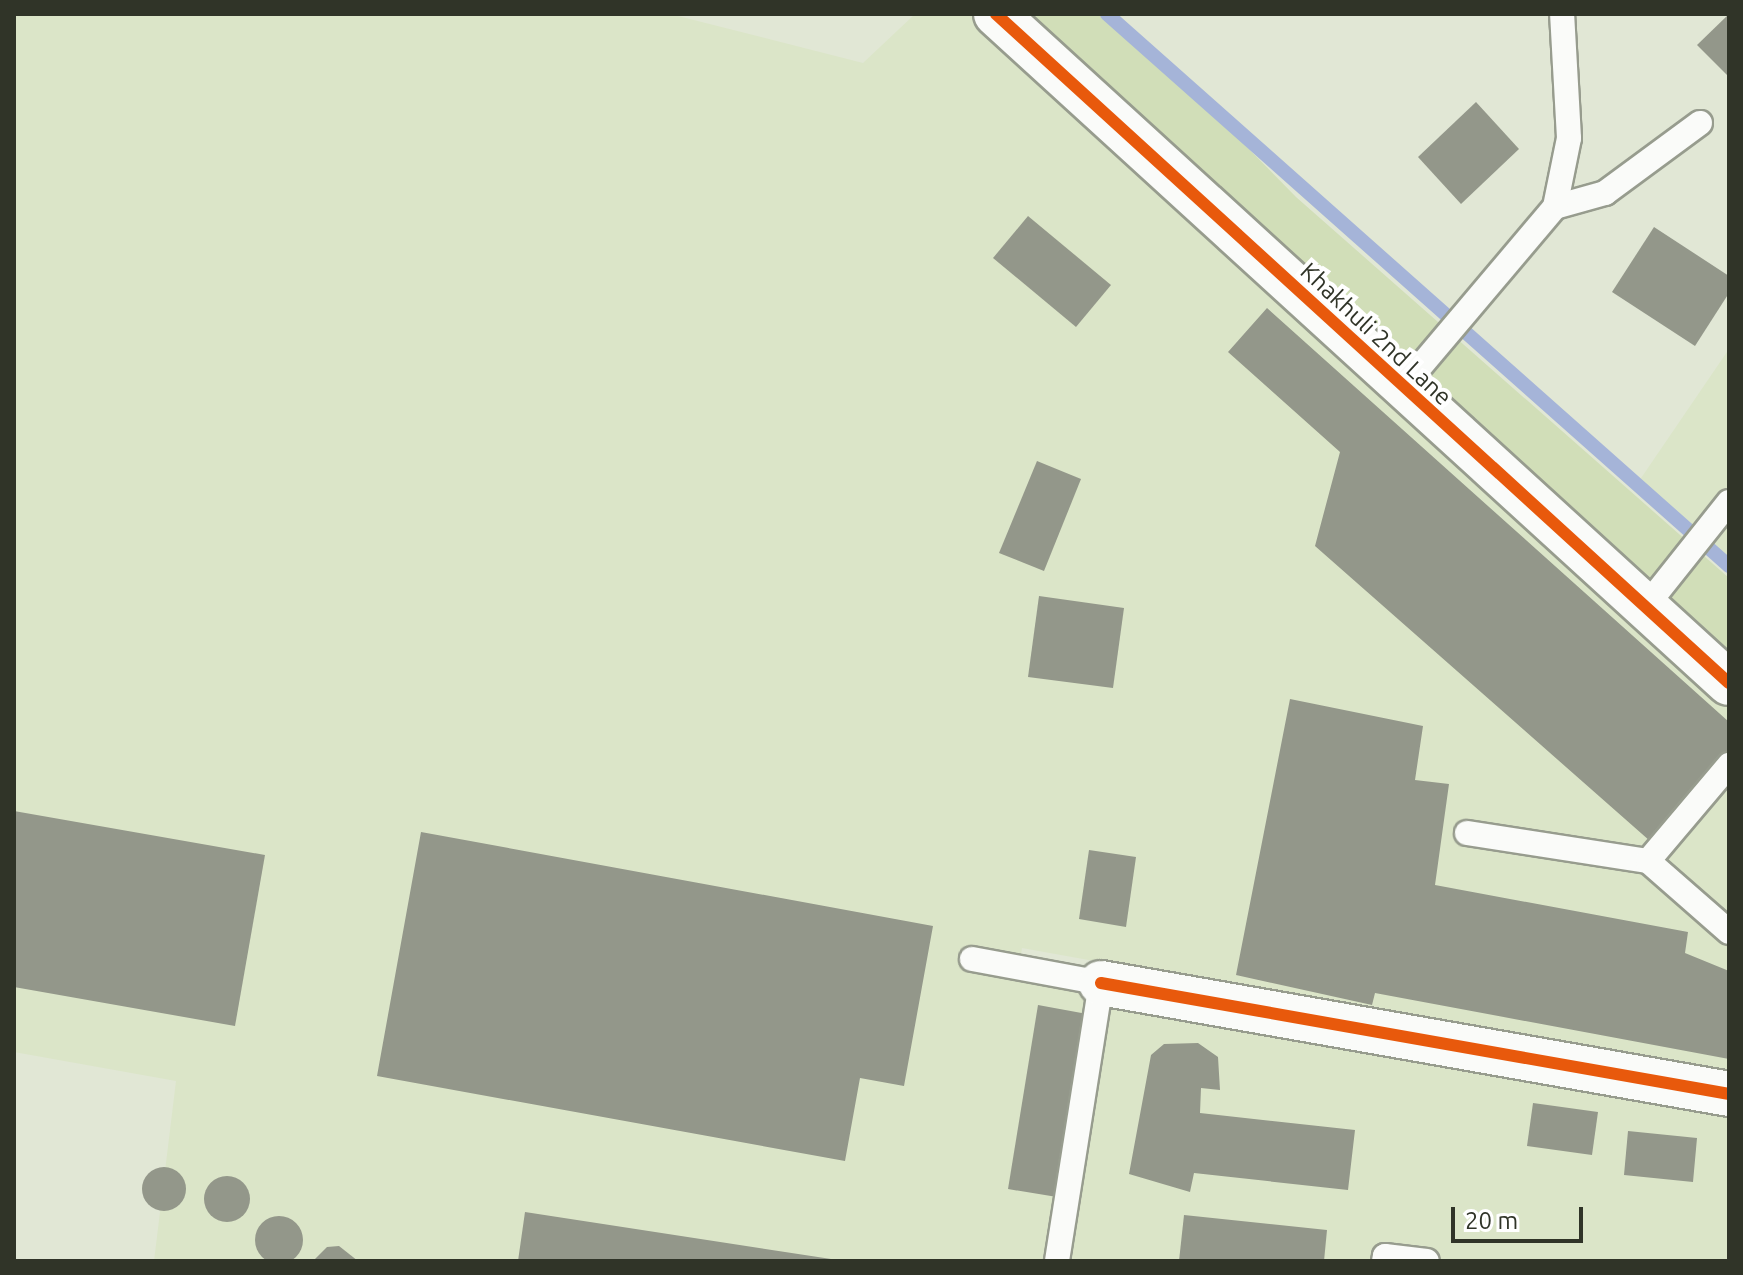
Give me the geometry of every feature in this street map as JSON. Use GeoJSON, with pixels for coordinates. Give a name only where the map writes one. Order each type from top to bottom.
{"type":"FeatureCollection","features":[{"type":"Feature","properties":{"kind":"street","name":"Khakhuli 2nd Lane"},"geometry":{"type":"LineString","coordinates":[[996,14],[1643,610],[1729,683]]}},
{"type":"Feature","properties":{"kind":"street"},"geometry":{"type":"LineString","coordinates":[[1101,983],[1729,1094]]}},
{"type":"Feature","properties":{"kind":"lane"},"geometry":{"type":"LineString","coordinates":[[1402,388],[1555,207],[1569,138],[1562,14]]}},
{"type":"Feature","properties":{"kind":"lane"},"geometry":{"type":"LineString","coordinates":[[1555,207],[1605,193],[1664,155],[1700,123]]}},
{"type":"Feature","properties":{"kind":"lane"},"geometry":{"type":"LineString","coordinates":[[1643,610],[1728,503]]}},
{"type":"Feature","properties":{"kind":"lane"},"geometry":{"type":"LineString","coordinates":[[1648,861],[1729,765]]}},
{"type":"Feature","properties":{"kind":"lane"},"geometry":{"type":"LineString","coordinates":[[1467,833],[1648,861],[1729,932]]}},
{"type":"Feature","properties":{"kind":"lane"},"geometry":{"type":"LineString","coordinates":[[972,959],[1101,983],[1057,1261]]}},
{"type":"Feature","properties":{"kind":"lane"},"geometry":{"type":"LineString","coordinates":[[1384,1261],[1385,1256],[1427,1261]]}},
{"type":"Feature","properties":{"kind":"shaded area"},"geometry":{"type":"Polygon","coordinates":[[[14,14],[670,14],[863,63],[915,14],[996,14],[1143,150],[1139,176],[1729,693],[1729,1075],[1022,948],[1019,967],[1729,1112],[1729,1261],[154,1261],[176,1081],[14,1052],[14,14]]]}},
{"type":"Feature","properties":{"kind":"shaded area"},"geometry":{"type":"Polygon","coordinates":[[[1018,14],[1116,14],[1296,197],[1729,578],[1729,673],[1018,14]]]}},
{"type":"Feature","properties":{"kind":"shaded area"},"geometry":{"type":"Polygon","coordinates":[[[1729,349],[1729,566],[1637,484],[1729,349]]]}},
{"type":"Feature","properties":{"kind":"building"},"geometry":{"type":"Polygon","coordinates":[[[1729,14],[1729,77],[1697,45],[1729,14]]]}},
{"type":"Feature","properties":{"kind":"building"},"geometry":{"type":"Polygon","coordinates":[[[1476,102],[1519,149],[1461,204],[1418,157],[1476,102]]]}},
{"type":"Feature","properties":{"kind":"building"},"geometry":{"type":"Polygon","coordinates":[[[1028,216],[1111,285],[1076,327],[993,258],[1028,216]]]}},
{"type":"Feature","properties":{"kind":"building"},"geometry":{"type":"Polygon","coordinates":[[[1654,227],[1729,276],[1729,293],[1695,346],[1612,292],[1654,227]]]}},
{"type":"Feature","properties":{"kind":"building"},"geometry":{"type":"Polygon","coordinates":[[[1267,308],[1729,722],[1729,755],[1650,841],[1315,546],[1340,452],[1228,352],[1267,308]]]}},
{"type":"Feature","properties":{"kind":"building"},"geometry":{"type":"Polygon","coordinates":[[[1037,461],[1081,479],[1044,571],[999,553],[1037,461]]]}},
{"type":"Feature","properties":{"kind":"building"},"geometry":{"type":"Polygon","coordinates":[[[1039,596],[1124,608],[1113,688],[1028,677],[1039,596]]]}},
{"type":"Feature","properties":{"kind":"building"},"geometry":{"type":"Polygon","coordinates":[[[1290,699],[1423,726],[1415,780],[1449,784],[1435,885],[1688,932],[1685,953],[1729,971],[1729,1059],[1375,993],[1372,1005],[1236,975],[1290,699]]]}},
{"type":"Feature","properties":{"kind":"building"},"geometry":{"type":"Polygon","coordinates":[[[14,811],[265,855],[235,1026],[14,987],[14,811]]]}},
{"type":"Feature","properties":{"kind":"building"},"geometry":{"type":"Polygon","coordinates":[[[421,832],[933,926],[904,1086],[860,1078],[845,1161],[377,1076],[421,832]]]}},
{"type":"Feature","properties":{"kind":"building"},"geometry":{"type":"Polygon","coordinates":[[[1089,850],[1136,857],[1126,927],[1079,919],[1089,850]]]}},
{"type":"Feature","properties":{"kind":"building"},"geometry":{"type":"Polygon","coordinates":[[[1038,1005],[1087,1014],[1057,1197],[1008,1189],[1038,1005]]]}},
{"type":"Feature","properties":{"kind":"building"},"geometry":{"type":"Polygon","coordinates":[[[1198,1043],[1218,1057],[1220,1090],[1201,1088],[1200,1113],[1355,1130],[1348,1190],[1194,1173],[1190,1192],[1129,1174],[1151,1055],[1164,1044],[1198,1043]]]}},
{"type":"Feature","properties":{"kind":"building"},"geometry":{"type":"Polygon","coordinates":[[[1533,1103],[1598,1112],[1592,1155],[1527,1146],[1533,1103]]]}},
{"type":"Feature","properties":{"kind":"building"},"geometry":{"type":"Polygon","coordinates":[[[1628,1131],[1697,1138],[1693,1182],[1624,1175],[1628,1131]]]}},
{"type":"Feature","properties":{"kind":"building"},"geometry":{"type":"Polygon","coordinates":[[[164,1167],[180,1173],[186,1189],[180,1205],[164,1211],[148,1205],[142,1189],[148,1173],[164,1167]]]}},
{"type":"Feature","properties":{"kind":"building"},"geometry":{"type":"Polygon","coordinates":[[[227,1176],[243,1183],[250,1199],[243,1215],[227,1222],[211,1215],[204,1199],[211,1183],[227,1176]]]}},
{"type":"Feature","properties":{"kind":"building"},"geometry":{"type":"Polygon","coordinates":[[[525,1212],[831,1259],[831,1261],[518,1261],[525,1212]]]}},
{"type":"Feature","properties":{"kind":"building"},"geometry":{"type":"Polygon","coordinates":[[[1184,1215],[1327,1230],[1324,1261],[1179,1261],[1184,1215]]]}},
{"type":"Feature","properties":{"kind":"building"},"geometry":{"type":"Polygon","coordinates":[[[279,1216],[288,1217],[296,1223],[302,1231],[302,1249],[296,1257],[288,1263],[279,1264],[270,1263],[262,1257],[256,1249],[255,1240],[256,1231],[262,1223],[270,1217],[279,1216]]]}},
{"type":"Feature","properties":{"kind":"building"},"geometry":{"type":"Polygon","coordinates":[[[339,1246],[358,1261],[313,1261],[327,1247],[339,1246]]]}},
{"type":"Feature","properties":{"kind":"waterway"},"geometry":{"type":"LineString","coordinates":[[1107,14],[1729,566]]}},
{"type":"Feature","properties":{"kind":"cycle path"},"geometry":{"type":"LineString","coordinates":[[996,14],[1729,683]]}},
{"type":"Feature","properties":{"kind":"cycle path"},"geometry":{"type":"LineString","coordinates":[[1101,983],[1729,1094]]}}]}
